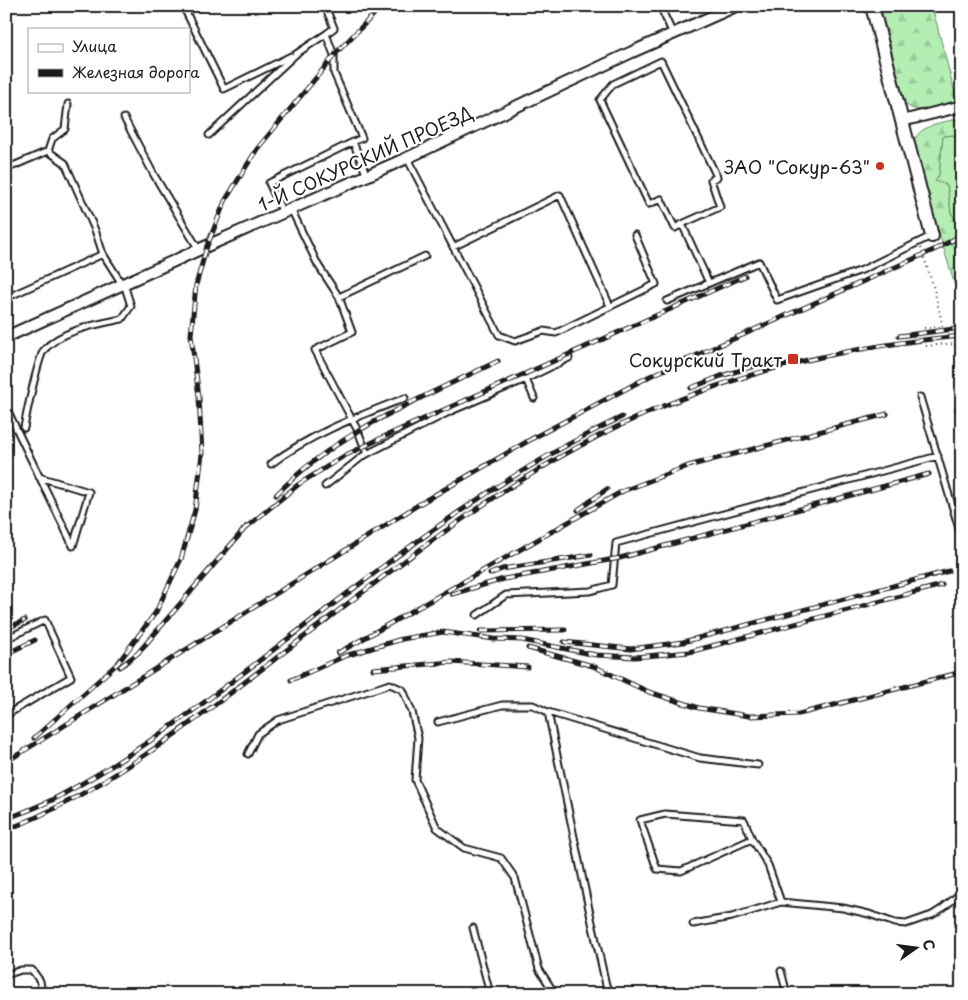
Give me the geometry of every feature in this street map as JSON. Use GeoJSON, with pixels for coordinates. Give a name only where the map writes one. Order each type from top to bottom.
{"type":"FeatureCollection","features":[{"type":"Feature","properties":{"kind":"street","name":"1-Й СОКУРСКИЙ ПРОЕЗД"},"geometry":{"type":"LineString","coordinates":[[6,337],[407,158],[736,6]]}},
{"type":"Feature","properties":{"kind":"street"},"geometry":{"type":"LineString","coordinates":[[872,6],[932,236]]}},
{"type":"Feature","properties":{"kind":"street"},"geometry":{"type":"LineString","coordinates":[[902,121],[962,106]]}},
{"type":"Feature","properties":{"kind":"lane"},"geometry":{"type":"LineString","coordinates":[[194,6],[184,8],[224,89],[296,54],[334,28],[325,6]]}},
{"type":"Feature","properties":{"kind":"lane"},"geometry":{"type":"LineString","coordinates":[[660,6],[673,34]]}},
{"type":"Feature","properties":{"kind":"lane"},"geometry":{"type":"LineString","coordinates":[[326,34],[334,55],[334,73],[362,138],[268,183],[339,297],[352,332],[315,350],[365,446],[367,454]]}},
{"type":"Feature","properties":{"kind":"lane"},"geometry":{"type":"LineString","coordinates":[[209,135],[296,54]]}},
{"type":"Feature","properties":{"kind":"lane"},"geometry":{"type":"LineString","coordinates":[[661,61],[717,177],[711,180],[720,207],[682,224],[675,228],[661,199],[649,204],[600,100],[613,84],[661,61]]}},
{"type":"Feature","properties":{"kind":"lane"},"geometry":{"type":"LineString","coordinates":[[6,169],[48,151],[52,139],[65,129],[68,104]]}},
{"type":"Feature","properties":{"kind":"lane"},"geometry":{"type":"LineString","coordinates":[[124,118],[154,175],[198,250]]}},
{"type":"Feature","properties":{"kind":"lane"},"geometry":{"type":"LineString","coordinates":[[353,142],[367,176]]}},
{"type":"Feature","properties":{"kind":"lane"},"geometry":{"type":"LineString","coordinates":[[24,428],[44,351],[55,342],[80,328],[122,319],[131,306],[123,284],[103,254],[95,230],[65,163],[48,151]]}},
{"type":"Feature","properties":{"kind":"lane"},"geometry":{"type":"LineString","coordinates":[[407,158],[499,336],[515,341],[543,331],[556,334],[656,284],[636,234]]}},
{"type":"Feature","properties":{"kind":"lane"},"geometry":{"type":"LineString","coordinates":[[453,247],[560,195],[610,306]]}},
{"type":"Feature","properties":{"kind":"lane"},"geometry":{"type":"LineString","coordinates":[[682,224],[709,283]]}},
{"type":"Feature","properties":{"kind":"lane"},"geometry":{"type":"LineString","coordinates":[[667,301],[759,262],[777,300],[862,270],[932,236]]}},
{"type":"Feature","properties":{"kind":"lane"},"geometry":{"type":"LineString","coordinates":[[6,298],[103,254]]}},
{"type":"Feature","properties":{"kind":"lane"},"geometry":{"type":"LineString","coordinates":[[339,297],[425,256]]}},
{"type":"Feature","properties":{"kind":"lane"},"geometry":{"type":"LineString","coordinates":[[325,486],[367,454],[451,412],[569,358]]}},
{"type":"Feature","properties":{"kind":"lane"},"geometry":{"type":"LineString","coordinates":[[526,379],[534,398]]}},
{"type":"Feature","properties":{"kind":"lane"},"geometry":{"type":"LineString","coordinates":[[920,397],[962,540]]}},
{"type":"Feature","properties":{"kind":"lane"},"geometry":{"type":"LineString","coordinates":[[271,464],[286,452],[351,419],[405,398]]}},
{"type":"Feature","properties":{"kind":"lane"},"geometry":{"type":"LineString","coordinates":[[6,407],[39,477],[73,546],[89,492],[39,477]]}},
{"type":"Feature","properties":{"kind":"lane"},"geometry":{"type":"LineString","coordinates":[[962,408],[959,409],[962,418]]}},
{"type":"Feature","properties":{"kind":"lane"},"geometry":{"type":"LineString","coordinates":[[477,615],[506,595],[590,591],[612,585],[616,543],[938,456]]}},
{"type":"Feature","properties":{"kind":"lane"},"geometry":{"type":"LineString","coordinates":[[6,639],[45,620],[71,676],[6,715]]}},
{"type":"Feature","properties":{"kind":"lane"},"geometry":{"type":"LineString","coordinates":[[248,754],[258,734],[278,720],[390,684],[403,690],[412,712],[418,738],[415,780],[437,828],[464,848],[501,858],[515,878],[539,970],[555,994]]}},
{"type":"Feature","properties":{"kind":"lane"},"geometry":{"type":"LineString","coordinates":[[438,722],[502,705],[533,705],[548,712],[700,758],[758,765]]}},
{"type":"Feature","properties":{"kind":"lane"},"geometry":{"type":"LineString","coordinates":[[548,712],[606,985],[612,994]]}},
{"type":"Feature","properties":{"kind":"lane"},"geometry":{"type":"LineString","coordinates":[[752,838],[681,871],[657,869],[640,820],[665,814],[744,820],[752,838],[768,864],[781,902]]}},
{"type":"Feature","properties":{"kind":"lane"},"geometry":{"type":"LineString","coordinates":[[693,924],[732,917],[781,902],[843,908],[870,914],[895,923],[906,924],[932,915],[962,892]]}},
{"type":"Feature","properties":{"kind":"lane"},"geometry":{"type":"LineString","coordinates":[[473,928],[490,994]]}},
{"type":"Feature","properties":{"kind":"lane"},"geometry":{"type":"LineString","coordinates":[[6,976],[20,970],[32,970],[40,981],[42,994]]}},
{"type":"Feature","properties":{"kind":"lane"},"geometry":{"type":"LineString","coordinates":[[781,971],[787,994]]}},
{"type":"Feature","properties":{"kind":"path"},"geometry":{"type":"LineString","coordinates":[[919,242],[934,289],[943,326],[924,328]]}},
{"type":"Feature","properties":{"kind":"path"},"geometry":{"type":"LineString","coordinates":[[926,346],[961,345]]}},
{"type":"Feature","properties":{"kind":"green space"},"geometry":{"type":"Polygon","coordinates":[[[880,6],[932,6],[957,101],[924,110],[917,110],[905,104],[880,6]]]}},
{"type":"Feature","properties":{"kind":"green space"},"geometry":{"type":"Polygon","coordinates":[[[962,118],[962,153],[955,135],[943,136],[939,175],[935,181],[947,185],[951,213],[955,219],[962,218],[962,302],[960,302],[913,148],[914,140],[924,129],[939,123],[962,118]]]}},
{"type":"Feature","properties":{"kind":"green space"},"geometry":{"type":"Polygon","coordinates":[[[955,135],[962,153],[962,218],[955,219],[951,212],[947,185],[934,181],[939,175],[943,136],[955,135]]]}},
{"type":"Feature","properties":{"kind":"railway"},"geometry":{"type":"LineString","coordinates":[[34,738],[118,663],[156,612],[181,559],[195,510],[202,454],[199,397],[191,335],[196,285],[207,246],[225,201],[257,149],[339,50],[382,6]]}},
{"type":"Feature","properties":{"kind":"railway"},"geometry":{"type":"LineString","coordinates":[[6,762],[426,500],[535,437],[650,376],[936,249],[962,235]]}},
{"type":"Feature","properties":{"kind":"railway"},"geometry":{"type":"LineString","coordinates":[[243,530],[299,484],[344,456],[745,276]]}},
{"type":"Feature","properties":{"kind":"railway"},"geometry":{"type":"LineString","coordinates":[[899,336],[962,328]]}},
{"type":"Feature","properties":{"kind":"railway"},"geometry":{"type":"LineString","coordinates":[[6,830],[46,813],[121,771],[193,721],[381,578],[468,515],[558,458],[605,433],[691,395],[767,371],[844,352],[883,345],[962,336]]}},
{"type":"Feature","properties":{"kind":"railway"},"geometry":{"type":"LineString","coordinates":[[691,388],[721,376],[774,360]]}},
{"type":"Feature","properties":{"kind":"railway"},"geometry":{"type":"LineString","coordinates":[[276,495],[300,472],[352,434],[410,403],[498,361]]}},
{"type":"Feature","properties":{"kind":"railway"},"geometry":{"type":"LineString","coordinates":[[338,653],[623,491],[688,466],[887,414]]}},
{"type":"Feature","properties":{"kind":"railway"},"geometry":{"type":"LineString","coordinates":[[6,819],[58,797],[118,762],[169,728],[395,557],[439,526],[528,468],[574,441],[622,417]]}},
{"type":"Feature","properties":{"kind":"railway"},"geometry":{"type":"LineString","coordinates":[[452,594],[504,579],[620,558],[929,474]]}},
{"type":"Feature","properties":{"kind":"railway"},"geometry":{"type":"LineString","coordinates":[[578,510],[607,489]]}},
{"type":"Feature","properties":{"kind":"railway"},"geometry":{"type":"LineString","coordinates":[[120,667],[138,653],[247,526]]}},
{"type":"Feature","properties":{"kind":"railway"},"geometry":{"type":"LineString","coordinates":[[490,574],[502,569],[591,555]]}},
{"type":"Feature","properties":{"kind":"railway"},"geometry":{"type":"LineString","coordinates":[[564,642],[631,649],[683,642],[949,571]]}},
{"type":"Feature","properties":{"kind":"railway"},"geometry":{"type":"LineString","coordinates":[[291,680],[345,656],[402,639],[443,632],[494,639],[522,640],[596,655],[635,657],[689,652],[942,585]]}},
{"type":"Feature","properties":{"kind":"railway"},"geometry":{"type":"LineString","coordinates":[[6,629],[25,620]]}},
{"type":"Feature","properties":{"kind":"railway"},"geometry":{"type":"LineString","coordinates":[[480,631],[565,630]]}},
{"type":"Feature","properties":{"kind":"railway"},"geometry":{"type":"LineString","coordinates":[[6,654],[35,640]]}},
{"type":"Feature","properties":{"kind":"railway"},"geometry":{"type":"LineString","coordinates":[[528,648],[593,666],[649,692],[699,708],[749,716],[799,714],[962,672]]}},
{"type":"Feature","properties":{"kind":"railway"},"geometry":{"type":"LineString","coordinates":[[373,669],[451,662],[528,667]]}},
{"type":"Feature","properties":{"kind":"place","name":"ЗАО \"Сокур-63\""},"geometry":{"type":"Point","coordinates":[880,166]}},
{"type":"Feature","properties":{"kind":"place","name":"Сокурский Тракт"},"geometry":{"type":"Point","coordinates":[793,359]}}]}
